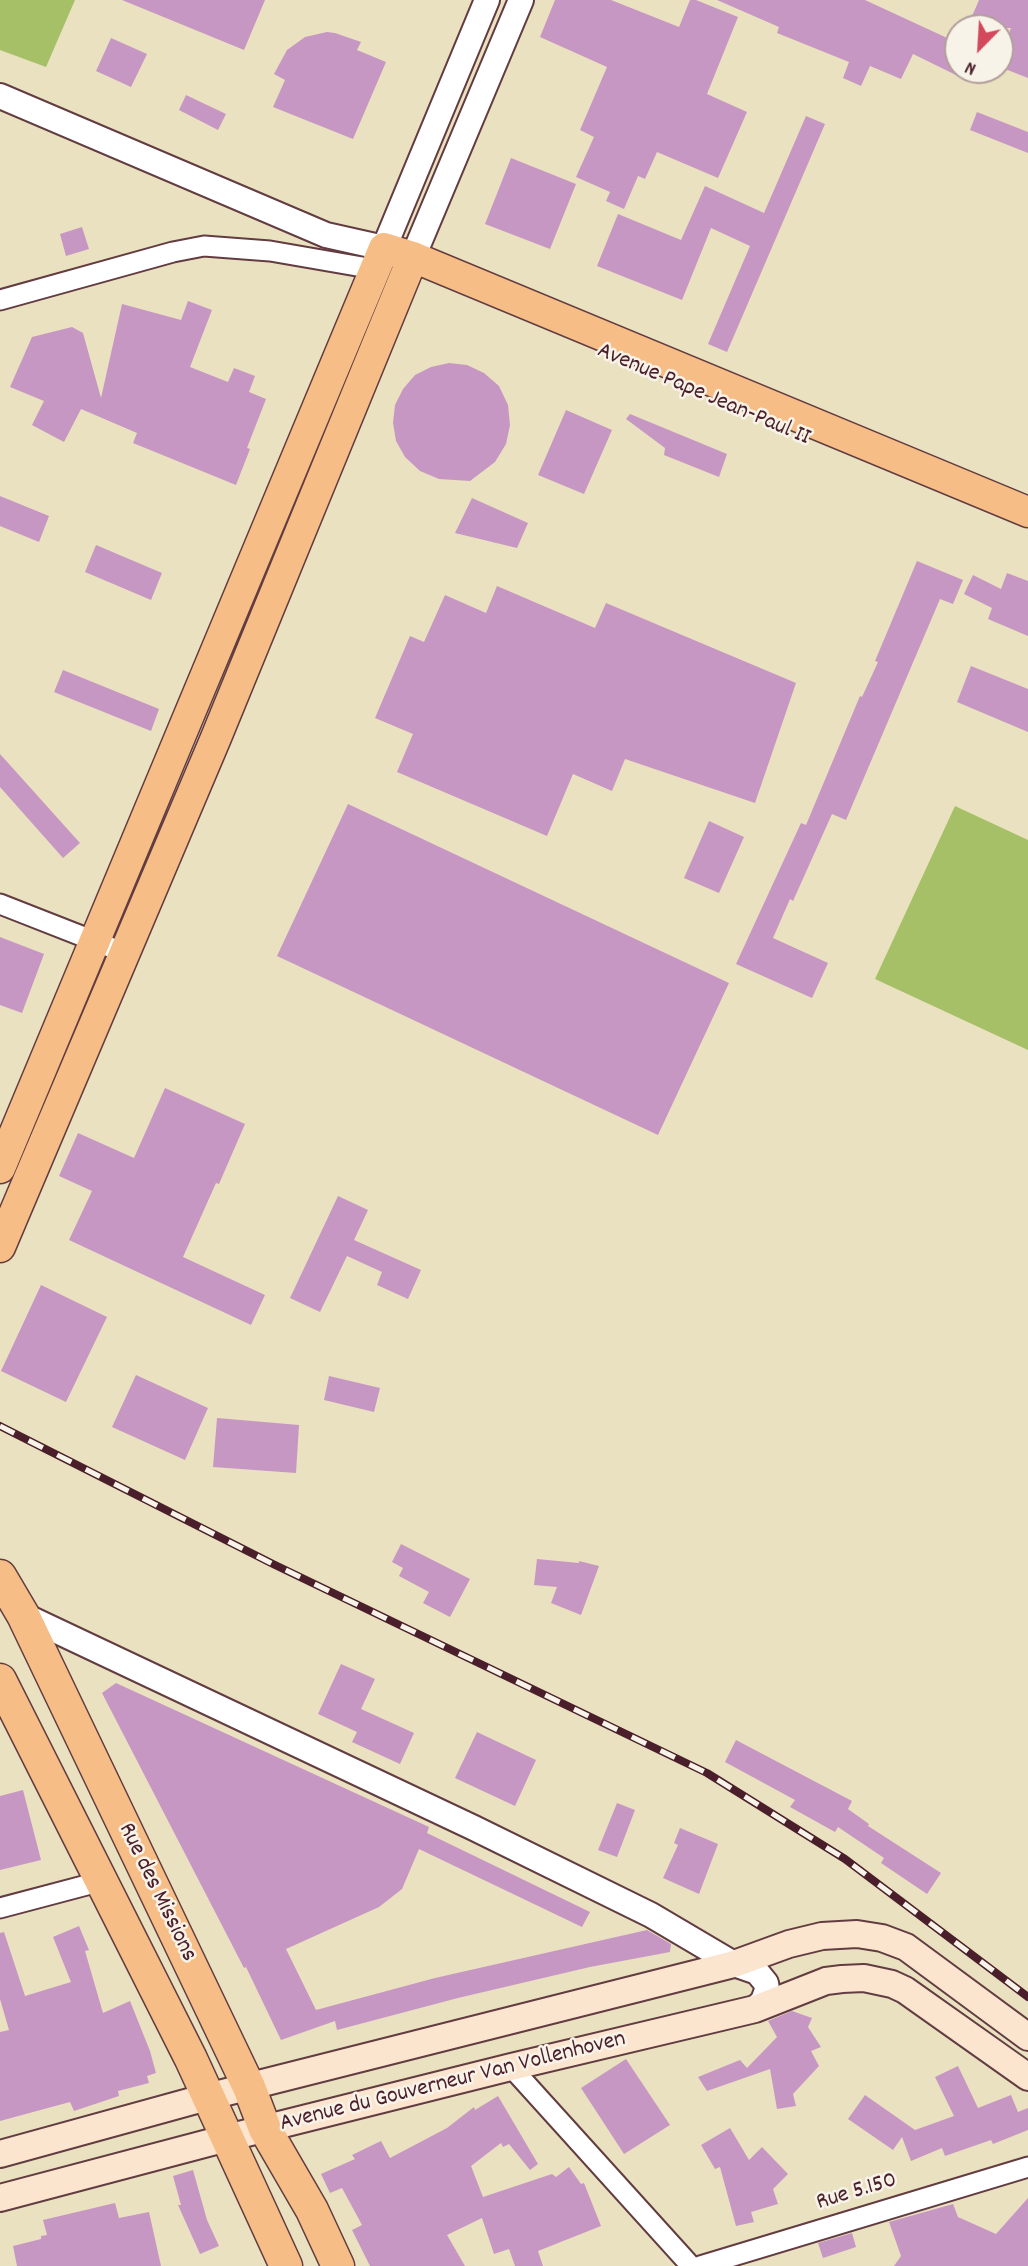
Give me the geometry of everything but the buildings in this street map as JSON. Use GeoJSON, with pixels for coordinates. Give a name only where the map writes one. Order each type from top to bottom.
{"type":"FeatureCollection","features":[{"type":"Feature","properties":{"kind":"highway","name":"Rue des Missions"},"geometry":{"type":"LineString","coordinates":[[0,1576],[23,1615],[249,2087],[265,2129],[312,2210],[338,2266]]}},
{"type":"Feature","properties":{"kind":"highway","name":"Rue des Missions"},"geometry":{"type":"LineString","coordinates":[[0,1679],[191,2059],[286,2266]]}},
{"type":"Feature","properties":{"kind":"main road","name":"Avenue Pape Jean-Paul II"},"geometry":{"type":"LineString","coordinates":[[379,258],[409,267],[1028,512]]}},
{"type":"Feature","properties":{"kind":"main road"},"geometry":{"type":"LineString","coordinates":[[0,1168],[379,258]]}},
{"type":"Feature","properties":{"kind":"main road","name":"Avenue Pape Jean-Paul II"},"geometry":{"type":"LineString","coordinates":[[409,267],[501,310],[1028,534]]}},
{"type":"Feature","properties":{"kind":"main road"},"geometry":{"type":"LineString","coordinates":[[0,1247],[125,953],[409,267]]}},
{"type":"Feature","properties":{"kind":"main road","name":"Avenue du Gouverneur Van Vollenhoven"},"geometry":{"type":"LineString","coordinates":[[0,2154],[207,2097],[734,1964],[789,1944],[822,1936],[857,1934],[882,1938],[906,1947],[1028,2038]]}},
{"type":"Feature","properties":{"kind":"main road","name":"Avenue du Gouverneur Van Vollenhoven"},"geometry":{"type":"LineString","coordinates":[[0,2198],[227,2138],[755,2009],[826,1981],[842,1979],[864,1978],[892,1984],[905,1990],[1028,2077]]}},
{"type":"Feature","properties":{"kind":"street"},"geometry":{"type":"LineString","coordinates":[[379,258],[486,0]]}},
{"type":"Feature","properties":{"kind":"street"},"geometry":{"type":"LineString","coordinates":[[409,267],[521,0]]}},
{"type":"Feature","properties":{"kind":"street"},"geometry":{"type":"LineString","coordinates":[[0,96],[379,258]]}},
{"type":"Feature","properties":{"kind":"street"},"geometry":{"type":"LineString","coordinates":[[0,300],[173,252],[204,246],[379,258]]}},
{"type":"Feature","properties":{"kind":"street"},"geometry":{"type":"LineString","coordinates":[[0,905],[125,953]]}},
{"type":"Feature","properties":{"kind":"street"},"geometry":{"type":"LineString","coordinates":[[23,1615],[486,1834],[651,1915],[734,1964],[757,1972],[766,1983],[765,1997],[755,2009]]}},
{"type":"Feature","properties":{"kind":"street"},"geometry":{"type":"LineString","coordinates":[[0,1908],[102,1881]]}},
{"type":"Feature","properties":{"kind":"street"},"geometry":{"type":"LineString","coordinates":[[511,2067],[691,2266]]}},
{"type":"Feature","properties":{"kind":"street","name":"Rue 5.150"},"geometry":{"type":"LineString","coordinates":[[700,2266],[1028,2167]]}},
{"type":"Feature","properties":{"kind":"street","name":"Rue des Missions"},"geometry":{"type":"LineString","coordinates":[[312,2210],[347,2266]]}},
{"type":"Feature","properties":{"kind":"street","name":"Rue des Missions"},"geometry":{"type":"LineString","coordinates":[[267,2225],[281,2266]]}},
{"type":"Feature","properties":{"kind":"green space"},"geometry":{"type":"Polygon","coordinates":[[[0,0],[75,0],[46,67],[0,50],[0,0]]]}},
{"type":"Feature","properties":{"kind":"green space"},"geometry":{"type":"Polygon","coordinates":[[[955,806],[1028,840],[1028,1050],[875,979],[955,806]]]}},
{"type":"Feature","properties":{"kind":"railway"},"geometry":{"type":"LineString","coordinates":[[0,1426],[273,1564],[707,1773],[845,1859],[1028,1997]]}}]}
